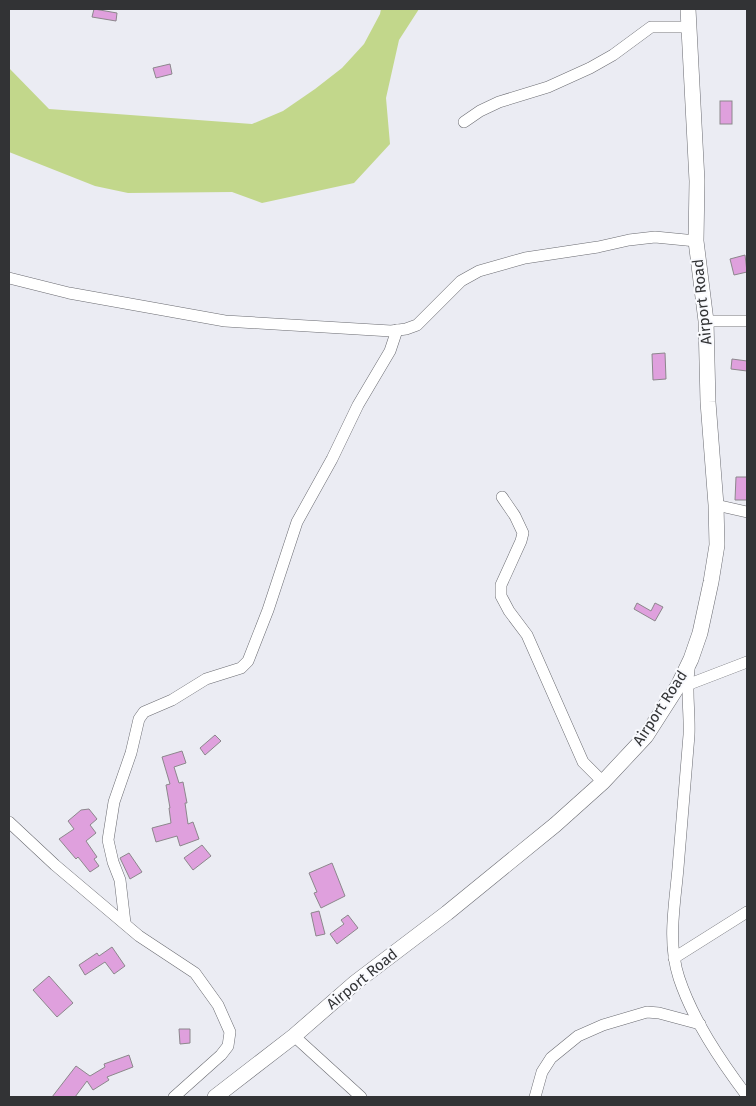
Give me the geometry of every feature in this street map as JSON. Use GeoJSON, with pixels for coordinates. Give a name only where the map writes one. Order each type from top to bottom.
{"type":"FeatureCollection","features":[{"type":"Feature","properties":{"kind":"main road","name":"Airport Road"},"geometry":{"type":"LineString","coordinates":[[215,1097],[294,1036],[356,982],[455,907],[555,825],[603,782],[646,736],[678,686],[691,659],[700,633],[717,545],[716,505],[708,402],[706,320],[696,241],[697,181],[688,9]]}},
{"type":"Feature","properties":{"kind":"street"},"geometry":{"type":"LineString","coordinates":[[464,122],[480,111],[500,102],[548,87],[590,68],[613,55],[651,27],[690,28]]}},
{"type":"Feature","properties":{"kind":"street"},"geometry":{"type":"LineString","coordinates":[[9,278],[69,293],[225,321],[280,326],[391,331],[406,329],[416,324],[461,281],[479,271],[525,258],[598,247],[629,240],[655,238],[696,241]]}},
{"type":"Feature","properties":{"kind":"street"},"geometry":{"type":"LineString","coordinates":[[706,320],[747,322]]}},
{"type":"Feature","properties":{"kind":"street"},"geometry":{"type":"LineString","coordinates":[[125,923],[120,880],[113,862],[108,840],[114,802],[139,719],[144,712],[172,700],[206,679],[241,668],[248,661],[268,610],[297,522],[332,459],[358,405],[390,351],[397,330]]}},
{"type":"Feature","properties":{"kind":"street"},"geometry":{"type":"LineString","coordinates":[[502,497],[515,516],[523,533],[501,584],[501,596],[509,611],[527,635],[583,762],[603,782]]}},
{"type":"Feature","properties":{"kind":"street"},"geometry":{"type":"LineString","coordinates":[[716,505],[747,512]]}},
{"type":"Feature","properties":{"kind":"street"},"geometry":{"type":"LineString","coordinates":[[691,659],[687,685],[689,728],[672,925],[674,958],[679,977],[700,1024],[747,1096]]}},
{"type":"Feature","properties":{"kind":"street"},"geometry":{"type":"LineString","coordinates":[[687,685],[747,662]]}},
{"type":"Feature","properties":{"kind":"street"},"geometry":{"type":"LineString","coordinates":[[9,822],[55,865],[147,941],[195,973],[218,1005],[230,1032],[228,1046],[221,1055],[174,1097]]}},
{"type":"Feature","properties":{"kind":"street"},"geometry":{"type":"LineString","coordinates":[[674,958],[747,912]]}},
{"type":"Feature","properties":{"kind":"street"},"geometry":{"type":"LineString","coordinates":[[535,1097],[542,1072],[551,1058],[578,1036],[602,1024],[647,1012],[659,1013],[700,1024]]}},
{"type":"Feature","properties":{"kind":"street"},"geometry":{"type":"LineString","coordinates":[[294,1036],[361,1097]]}},
{"type":"Feature","properties":{"kind":"green space"},"geometry":{"type":"Polygon","coordinates":[[[381,9],[419,9],[399,40],[386,98],[390,144],[354,183],[262,203],[232,192],[128,193],[95,186],[9,152],[9,68],[49,109],[252,124],[283,111],[342,68],[364,44],[381,9]]]}},
{"type":"Feature","properties":{"kind":"building"},"geometry":{"type":"Polygon","coordinates":[[[94,9],[117,13],[116,21],[92,17],[94,9]]]}},
{"type":"Feature","properties":{"kind":"building"},"geometry":{"type":"Polygon","coordinates":[[[170,64],[172,74],[156,78],[153,68],[170,64]]]}},
{"type":"Feature","properties":{"kind":"building"},"geometry":{"type":"Polygon","coordinates":[[[720,101],[732,101],[732,124],[720,124],[720,101]]]}},
{"type":"Feature","properties":{"kind":"building"},"geometry":{"type":"Polygon","coordinates":[[[745,255],[747,272],[734,275],[730,259],[745,255]]]}},
{"type":"Feature","properties":{"kind":"building"},"geometry":{"type":"Polygon","coordinates":[[[665,353],[666,379],[653,380],[652,354],[665,353]]]}},
{"type":"Feature","properties":{"kind":"building"},"geometry":{"type":"Polygon","coordinates":[[[732,359],[747,361],[747,371],[731,369],[732,359]]]}},
{"type":"Feature","properties":{"kind":"building"},"geometry":{"type":"Polygon","coordinates":[[[736,477],[747,477],[747,500],[735,500],[736,477]]]}},
{"type":"Feature","properties":{"kind":"building"},"geometry":{"type":"Polygon","coordinates":[[[637,603],[651,611],[655,603],[663,607],[655,621],[634,609],[637,603]]]}},
{"type":"Feature","properties":{"kind":"building"},"geometry":{"type":"Polygon","coordinates":[[[215,735],[221,741],[205,755],[200,748],[215,735]]]}},
{"type":"Feature","properties":{"kind":"building"},"geometry":{"type":"Polygon","coordinates":[[[182,751],[186,763],[174,767],[179,783],[183,782],[188,824],[193,822],[199,839],[180,846],[177,836],[156,842],[152,828],[171,823],[166,785],[170,784],[162,757],[182,751]]]}},
{"type":"Feature","properties":{"kind":"building"},"geometry":{"type":"Polygon","coordinates":[[[89,809],[97,819],[90,825],[96,833],[86,841],[97,857],[94,859],[99,866],[90,872],[78,857],[76,859],[59,839],[74,829],[68,821],[81,810],[89,809]]]}},
{"type":"Feature","properties":{"kind":"building"},"geometry":{"type":"Polygon","coordinates":[[[202,845],[211,856],[193,870],[184,858],[202,845]]]}},
{"type":"Feature","properties":{"kind":"building"},"geometry":{"type":"Polygon","coordinates":[[[129,853],[142,872],[130,879],[120,858],[129,853]]]}},
{"type":"Feature","properties":{"kind":"building"},"geometry":{"type":"Polygon","coordinates":[[[332,863],[345,896],[321,908],[314,893],[317,892],[309,873],[332,863]]]}},
{"type":"Feature","properties":{"kind":"building"},"geometry":{"type":"Polygon","coordinates":[[[319,911],[325,934],[316,936],[311,913],[319,911]]]}},
{"type":"Feature","properties":{"kind":"building"},"geometry":{"type":"Polygon","coordinates":[[[348,915],[358,928],[337,944],[330,934],[344,924],[341,920],[348,915]]]}},
{"type":"Feature","properties":{"kind":"building"},"geometry":{"type":"Polygon","coordinates":[[[112,947],[125,966],[114,974],[105,962],[85,975],[79,965],[97,953],[99,956],[112,947]]]}},
{"type":"Feature","properties":{"kind":"building"},"geometry":{"type":"Polygon","coordinates":[[[49,976],[73,1003],[57,1017],[33,990],[49,976]]]}},
{"type":"Feature","properties":{"kind":"building"},"geometry":{"type":"Polygon","coordinates":[[[179,1029],[190,1029],[190,1043],[180,1044],[179,1029]]]}},
{"type":"Feature","properties":{"kind":"building"},"geometry":{"type":"Polygon","coordinates":[[[129,1055],[133,1067],[107,1077],[109,1080],[93,1090],[87,1081],[75,1097],[52,1097],[76,1066],[90,1076],[105,1067],[104,1064],[129,1055]]]}}]}
